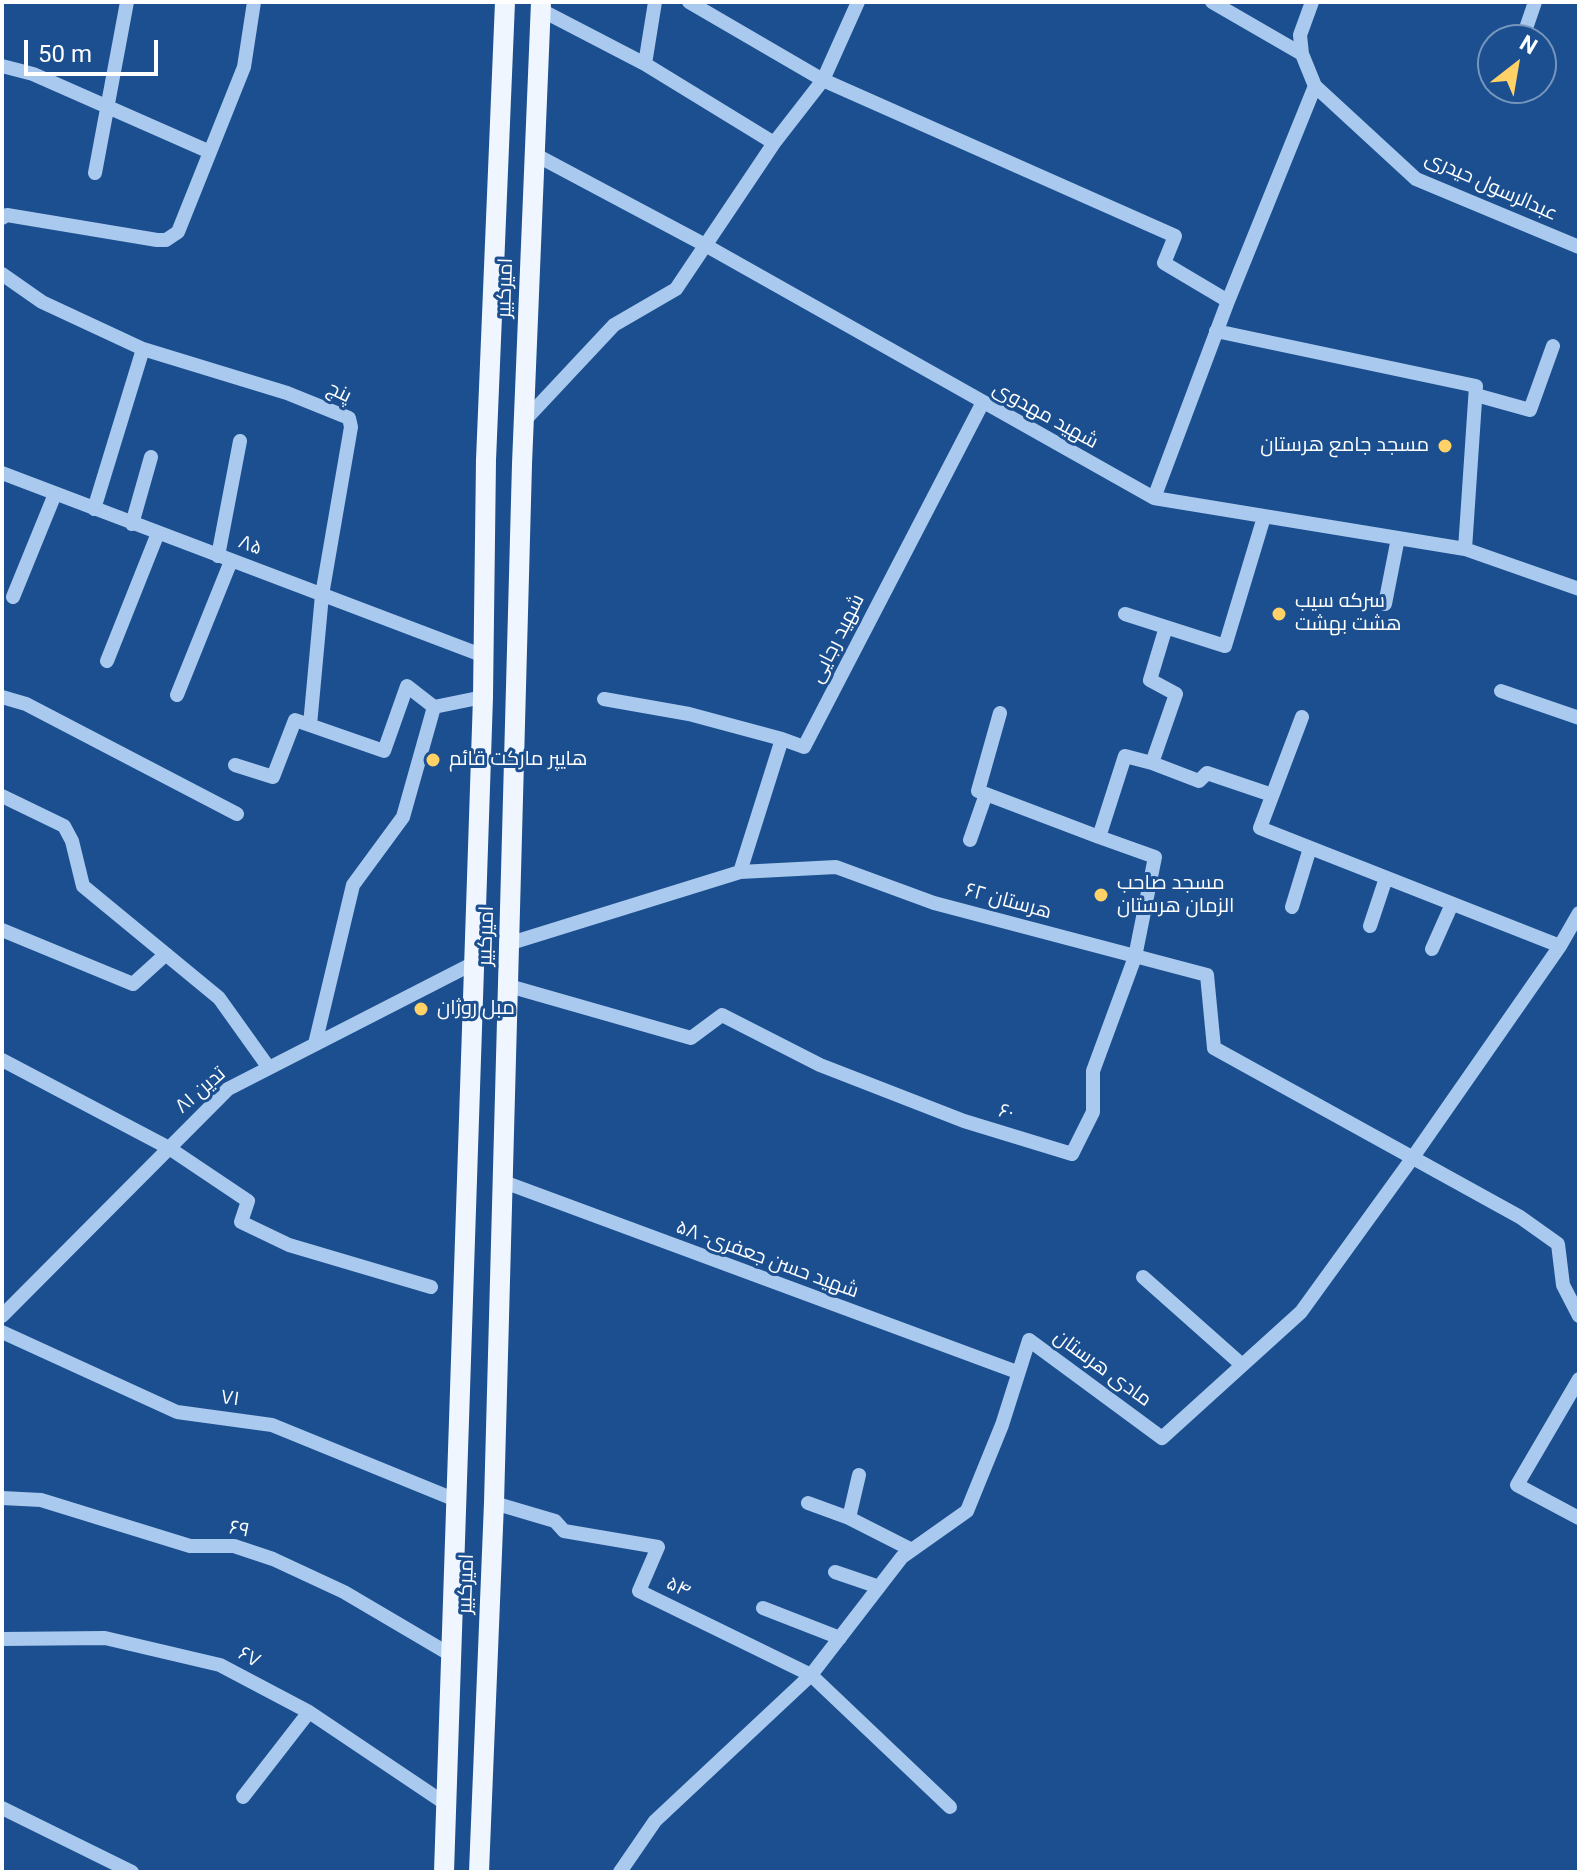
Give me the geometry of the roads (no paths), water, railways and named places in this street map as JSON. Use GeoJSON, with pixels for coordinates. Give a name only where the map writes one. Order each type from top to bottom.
{"type":"FeatureCollection","features":[{"type":"Feature","properties":{"kind":"main road","name":"امیرکبیر"},"geometry":{"type":"LineString","coordinates":[[444,1872],[483,697],[486,460],[505,2]]}},
{"type":"Feature","properties":{"kind":"main road","name":"امیرکبیر"},"geometry":{"type":"LineString","coordinates":[[479,1872],[504,1182],[522,464],[541,6]]}},
{"type":"Feature","properties":{"kind":"main road"},"geometry":{"type":"LineString","coordinates":[[486,460],[522,464]]}},
{"type":"Feature","properties":{"kind":"main road"},"geometry":{"type":"LineString","coordinates":[[486,506],[521,507]]}},
{"type":"Feature","properties":{"kind":"street"},"geometry":{"type":"LineString","coordinates":[[95,173],[110,107],[127,2]]}},
{"type":"Feature","properties":{"kind":"street"},"geometry":{"type":"LineString","coordinates":[[2,218],[7,215],[166,240],[178,232],[244,67],[254,2]]}},
{"type":"Feature","properties":{"kind":"street"},"geometry":{"type":"LineString","coordinates":[[645,64],[655,2]]}},
{"type":"Feature","properties":{"kind":"street"},"geometry":{"type":"LineString","coordinates":[[689,2],[823,80],[1175,236],[1164,263],[1228,301]]}},
{"type":"Feature","properties":{"kind":"street"},"geometry":{"type":"LineString","coordinates":[[525,420],[614,325],[676,289],[774,143],[823,80],[858,2]]}},
{"type":"Feature","properties":{"kind":"street"},"geometry":{"type":"LineString","coordinates":[[1212,2],[1302,54]]}},
{"type":"Feature","properties":{"kind":"street","name":"عبدالرسول حیدری"},"geometry":{"type":"LineString","coordinates":[[1312,2],[1300,35],[1302,54],[1315,86],[1416,179],[1579,247]]}},
{"type":"Feature","properties":{"kind":"street"},"geometry":{"type":"LineString","coordinates":[[1527,24],[1535,2]]}},
{"type":"Feature","properties":{"kind":"street"},"geometry":{"type":"LineString","coordinates":[[541,6],[645,64],[774,143]]}},
{"type":"Feature","properties":{"kind":"street"},"geometry":{"type":"LineString","coordinates":[[2,66],[33,74],[210,152]]}},
{"type":"Feature","properties":{"kind":"street"},"geometry":{"type":"LineString","coordinates":[[1154,498],[1216,331],[1315,86]]}},
{"type":"Feature","properties":{"kind":"street","name":"شهید مهدوی"},"geometry":{"type":"LineString","coordinates":[[536,155],[705,245],[982,404],[1154,498],[1465,549],[1579,589]]}},
{"type":"Feature","properties":{"kind":"street"},"geometry":{"type":"LineString","coordinates":[[2,274],[42,302],[143,349],[94,509]]}},
{"type":"Feature","properties":{"kind":"street"},"geometry":{"type":"LineString","coordinates":[[1216,331],[1476,386],[1465,549]]}},
{"type":"Feature","properties":{"kind":"street"},"geometry":{"type":"LineString","coordinates":[[1476,395],[1530,410],[1553,346]]}},
{"type":"Feature","properties":{"kind":"street","name":"پنج"},"geometry":{"type":"LineString","coordinates":[[143,349],[287,393],[349,418],[351,427],[322,595]]}},
{"type":"Feature","properties":{"kind":"street","name":"شهید رجایی"},"geometry":{"type":"LineString","coordinates":[[782,739],[804,747],[982,404]]}},
{"type":"Feature","properties":{"kind":"street"},"geometry":{"type":"LineString","coordinates":[[177,695],[225,558],[240,441]]}},
{"type":"Feature","properties":{"kind":"street"},"geometry":{"type":"LineString","coordinates":[[132,524],[151,457]]}},
{"type":"Feature","properties":{"kind":"street","name":"۸۵"},"geometry":{"type":"LineString","coordinates":[[2,473],[484,656]]}},
{"type":"Feature","properties":{"kind":"street"},"geometry":{"type":"LineString","coordinates":[[13,597],[55,494]]}},
{"type":"Feature","properties":{"kind":"street"},"geometry":{"type":"LineString","coordinates":[[1125,614],[1225,646],[1264,517]]}},
{"type":"Feature","properties":{"kind":"street"},"geometry":{"type":"LineString","coordinates":[[107,661],[158,533]]}},
{"type":"Feature","properties":{"kind":"street"},"geometry":{"type":"LineString","coordinates":[[1385,604],[1398,538]]}},
{"type":"Feature","properties":{"kind":"street"},"geometry":{"type":"LineString","coordinates":[[310,725],[322,595]]}},
{"type":"Feature","properties":{"kind":"street"},"geometry":{"type":"LineString","coordinates":[[1152,763],[1176,694],[1150,680],[1166,627]]}},
{"type":"Feature","properties":{"kind":"street"},"geometry":{"type":"LineString","coordinates":[[235,765],[273,777],[295,720],[384,751],[407,686],[434,707],[483,697]]}},
{"type":"Feature","properties":{"kind":"street"},"geometry":{"type":"LineString","coordinates":[[1501,691],[1579,718]]}},
{"type":"Feature","properties":{"kind":"street"},"geometry":{"type":"LineString","coordinates":[[2,697],[26,704],[237,814]]}},
{"type":"Feature","properties":{"kind":"street"},"geometry":{"type":"LineString","coordinates":[[604,699],[689,714],[782,739],[740,872]]}},
{"type":"Feature","properties":{"kind":"street"},"geometry":{"type":"LineString","coordinates":[[315,1044],[353,885],[403,817],[434,707]]}},
{"type":"Feature","properties":{"kind":"street"},"geometry":{"type":"LineString","coordinates":[[1000,713],[978,791],[1099,837],[1125,756],[1199,781],[1207,773],[1272,795]]}},
{"type":"Feature","properties":{"kind":"street"},"geometry":{"type":"LineString","coordinates":[[1302,717],[1260,828],[1560,946]]}},
{"type":"Feature","properties":{"kind":"street"},"geometry":{"type":"LineString","coordinates":[[970,840],[986,794]]}},
{"type":"Feature","properties":{"kind":"street"},"geometry":{"type":"LineString","coordinates":[[2,796],[64,826],[72,841],[83,886],[219,998],[269,1068]]}},
{"type":"Feature","properties":{"kind":"street","name":"۶۰"},"geometry":{"type":"LineString","coordinates":[[509,986],[691,1038],[722,1015],[820,1065],[964,1121],[1072,1154],[1093,1112],[1093,1071],[1135,957],[1155,857],[1099,837]]}},
{"type":"Feature","properties":{"kind":"street"},"geometry":{"type":"LineString","coordinates":[[1292,907],[1310,848]]}},
{"type":"Feature","properties":{"kind":"street","name":"هرستان ۶۲"},"geometry":{"type":"LineString","coordinates":[[511,943],[740,872],[836,867],[934,903],[1207,975],[1214,1048],[1411,1160]]}},
{"type":"Feature","properties":{"kind":"street"},"geometry":{"type":"LineString","coordinates":[[1370,926],[1386,878]]}},
{"type":"Feature","properties":{"kind":"street"},"geometry":{"type":"LineString","coordinates":[[1432,949],[1452,904]]}},
{"type":"Feature","properties":{"kind":"street","name":"مادی هرستان"},"geometry":{"type":"LineString","coordinates":[[620,1872],[655,1821],[811,1675],[879,1587],[912,1550],[967,1511],[1002,1425],[1029,1340],[1162,1438],[1301,1312],[1411,1160],[1560,946],[1579,913]]}},
{"type":"Feature","properties":{"kind":"street"},"geometry":{"type":"LineString","coordinates":[[2,930],[133,984],[166,954]]}},
{"type":"Feature","properties":{"kind":"street","name":"تدین ۸۱"},"geometry":{"type":"LineString","coordinates":[[4,1310],[228,1089],[474,963]]}},
{"type":"Feature","properties":{"kind":"street"},"geometry":{"type":"LineString","coordinates":[[2,1060],[169,1148],[248,1201],[241,1222],[289,1245],[431,1287]]}},
{"type":"Feature","properties":{"kind":"street"},"geometry":{"type":"LineString","coordinates":[[1411,1160],[1520,1217],[1558,1244],[1563,1285],[1579,1316]]}},
{"type":"Feature","properties":{"kind":"street","name":"شهید حسن جعفری- ۵۸"},"geometry":{"type":"LineString","coordinates":[[504,1182],[1017,1372]]}},
{"type":"Feature","properties":{"kind":"street"},"geometry":{"type":"LineString","coordinates":[[1143,1277],[1241,1364]]}},
{"type":"Feature","properties":{"kind":"street","name":"۷۱"},"geometry":{"type":"LineString","coordinates":[[2,1332],[177,1412],[272,1425],[456,1500]]}},
{"type":"Feature","properties":{"kind":"street"},"geometry":{"type":"LineString","coordinates":[[1579,1379],[1517,1485],[1579,1518]]}},
{"type":"Feature","properties":{"kind":"street"},"geometry":{"type":"LineString","coordinates":[[849,1518],[859,1475]]}},
{"type":"Feature","properties":{"kind":"street","name":"۶۹"},"geometry":{"type":"LineString","coordinates":[[2,1498],[41,1500],[190,1546],[234,1546],[273,1559],[344,1592],[451,1655]]}},
{"type":"Feature","properties":{"kind":"street","name":"۵۴"},"geometry":{"type":"LineString","coordinates":[[494,1503],[555,1521],[564,1531],[658,1547],[639,1591],[811,1675]]}},
{"type":"Feature","properties":{"kind":"street"},"geometry":{"type":"LineString","coordinates":[[808,1503],[849,1518],[912,1550]]}},
{"type":"Feature","properties":{"kind":"street"},"geometry":{"type":"LineString","coordinates":[[835,1572],[879,1587]]}},
{"type":"Feature","properties":{"kind":"street"},"geometry":{"type":"LineString","coordinates":[[763,1608],[840,1638]]}},
{"type":"Feature","properties":{"kind":"street","name":"۶۷"},"geometry":{"type":"LineString","coordinates":[[2,1639],[105,1638],[220,1665],[309,1712],[446,1804]]}},
{"type":"Feature","properties":{"kind":"street"},"geometry":{"type":"LineString","coordinates":[[811,1675],[950,1807]]}},
{"type":"Feature","properties":{"kind":"street"},"geometry":{"type":"LineString","coordinates":[[243,1797],[309,1712]]}},
{"type":"Feature","properties":{"kind":"street"},"geometry":{"type":"LineString","coordinates":[[2,1808],[132,1872]]}},
{"type":"Feature","properties":{"kind":"place","name":"مسجد جامع هرستان"},"geometry":{"type":"Point","coordinates":[1445,446]}},
{"type":"Feature","properties":{"kind":"place","name":"سرکه سیب هشت بهشت"},"geometry":{"type":"Point","coordinates":[1279,614]}},
{"type":"Feature","properties":{"kind":"place","name":"هایپر مارکت قائم"},"geometry":{"type":"Point","coordinates":[433,760]}},
{"type":"Feature","properties":{"kind":"place","name":"مسجد صاحب الزمان هرستان"},"geometry":{"type":"Point","coordinates":[1101,895]}},
{"type":"Feature","properties":{"kind":"place","name":"مبل روژان"},"geometry":{"type":"Point","coordinates":[421,1009]}}]}
